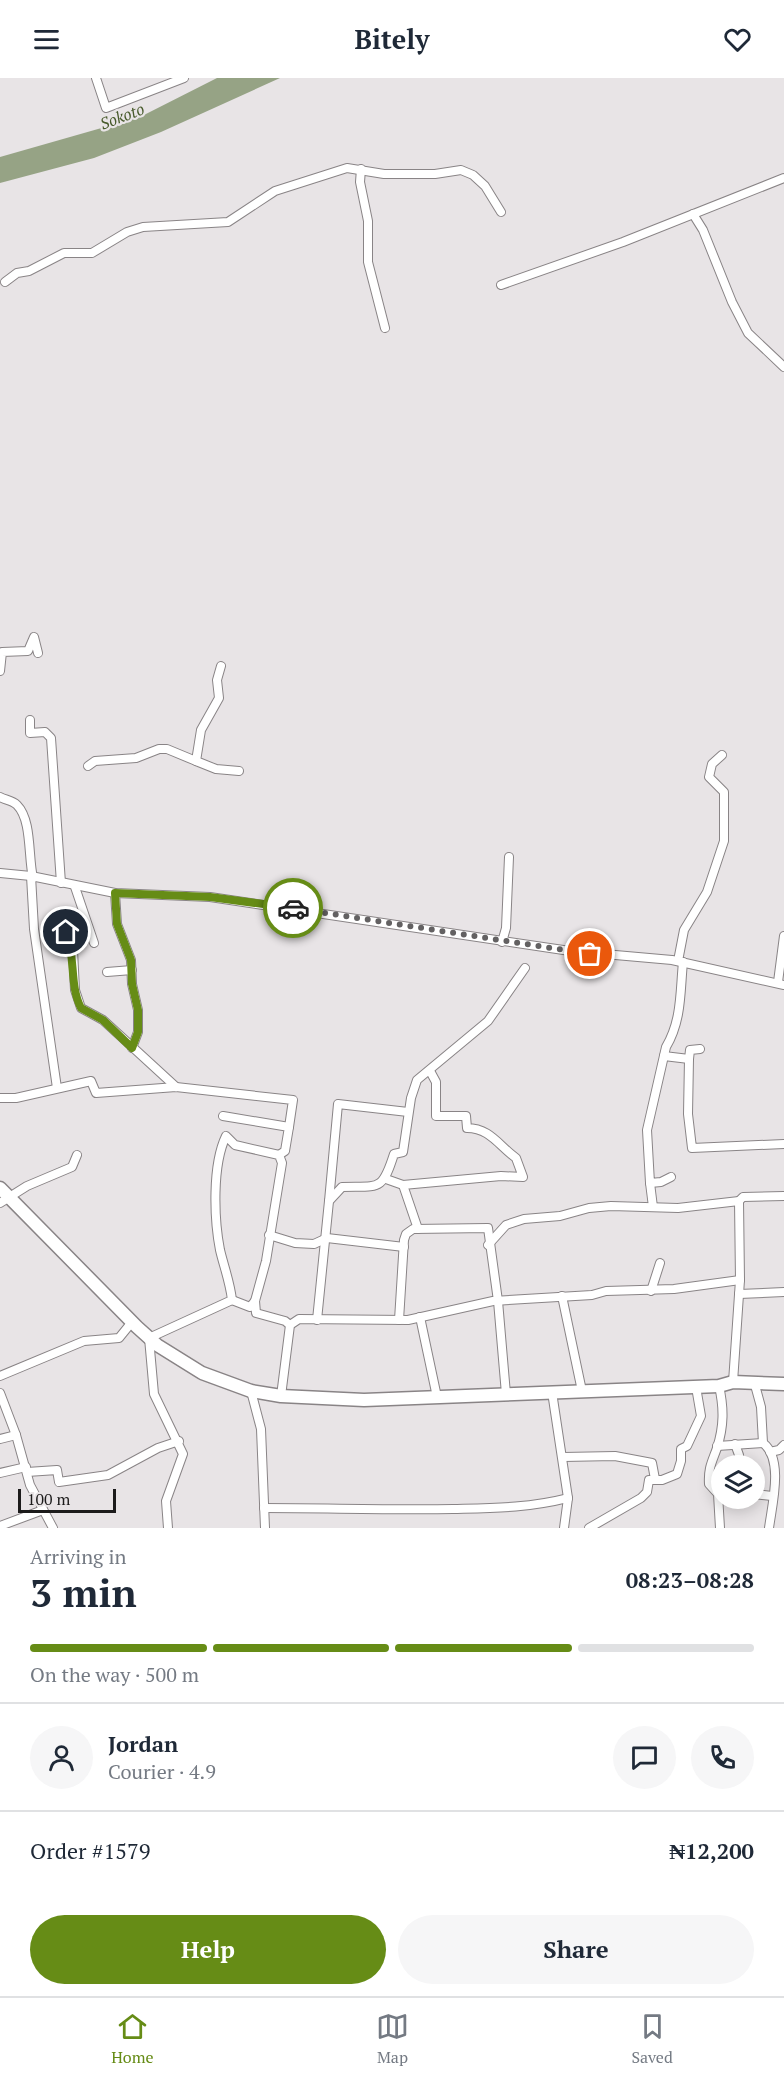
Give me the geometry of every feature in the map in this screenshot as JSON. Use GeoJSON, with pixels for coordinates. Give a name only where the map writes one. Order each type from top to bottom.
{"type":"FeatureCollection","features":[{"type":"Feature","properties":{"kind":"highway"},"geometry":{"type":"LineString","coordinates":[[3,1196],[148,1338],[202,1373],[251,1391],[281,1396],[338,1400],[719,1386],[733,1382],[755,1385],[784,1384]]}},
{"type":"Feature","properties":{"kind":"street"},"geometry":{"type":"LineString","coordinates":[[96,78],[106,108],[184,78]]}},
{"type":"Feature","properties":{"kind":"street"},"geometry":{"type":"LineString","coordinates":[[5,282],[17,273],[29,271],[64,253],[92,253],[127,232],[142,227],[228,222],[275,191],[344,168],[384,174],[435,174],[461,170],[473,175],[485,186],[501,213]]}},
{"type":"Feature","properties":{"kind":"street"},"geometry":{"type":"LineString","coordinates":[[361,169],[360,182],[368,221],[368,262],[385,328]]}},
{"type":"Feature","properties":{"kind":"street"},"geometry":{"type":"LineString","coordinates":[[501,285],[513,283],[784,178]]}},
{"type":"Feature","properties":{"kind":"street"},"geometry":{"type":"LineString","coordinates":[[693,214],[703,230],[732,302],[748,333],[784,367]]}},
{"type":"Feature","properties":{"kind":"street"},"geometry":{"type":"LineString","coordinates":[[0,670],[2,652],[28,651],[34,637],[38,653]]}},
{"type":"Feature","properties":{"kind":"street"},"geometry":{"type":"LineString","coordinates":[[196,761],[201,730],[219,698],[217,680],[221,666]]}},
{"type":"Feature","properties":{"kind":"street"},"geometry":{"type":"LineString","coordinates":[[30,720],[30,733],[45,732],[51,738],[61,883]]}},
{"type":"Feature","properties":{"kind":"street"},"geometry":{"type":"LineString","coordinates":[[88,766],[95,761],[136,758],[167,748],[216,769],[239,771]]}},
{"type":"Feature","properties":{"kind":"street"},"geometry":{"type":"LineString","coordinates":[[653,1208],[647,1130],[664,1056],[682,997],[681,962],[684,930],[707,892],[724,841],[724,792],[710,777],[712,764],[722,755]]}},
{"type":"Feature","properties":{"kind":"street"},"geometry":{"type":"LineString","coordinates":[[0,797],[14,802],[25,817],[32,877],[34,928],[57,1088]]}},
{"type":"Feature","properties":{"kind":"street"},"geometry":{"type":"LineString","coordinates":[[502,942],[507,928],[509,857]]}},
{"type":"Feature","properties":{"kind":"street"},"geometry":{"type":"LineString","coordinates":[[0,873],[115,893],[210,897],[502,942],[590,954],[681,962],[781,984],[784,936]]}},
{"type":"Feature","properties":{"kind":"street"},"geometry":{"type":"LineString","coordinates":[[75,887],[94,943]]}},
{"type":"Feature","properties":{"kind":"street"},"geometry":{"type":"LineString","coordinates":[[115,893],[117,924],[131,960],[132,984],[138,1010],[138,1032],[132,1048]]}},
{"type":"Feature","properties":{"kind":"street"},"geometry":{"type":"LineString","coordinates":[[66,927],[73,950],[75,990],[81,1008],[103,1020],[176,1086]]}},
{"type":"Feature","properties":{"kind":"street"},"geometry":{"type":"LineString","coordinates":[[329,1201],[342,1187],[378,1186],[386,1179],[394,1154],[403,1152],[408,1112],[417,1080],[488,1021],[525,968]]}},
{"type":"Feature","properties":{"kind":"street"},"geometry":{"type":"LineString","coordinates":[[107,972],[132,970]]}},
{"type":"Feature","properties":{"kind":"street"},"geometry":{"type":"LineString","coordinates":[[700,1049],[690,1050],[688,1059],[688,1106],[692,1148],[784,1144]]}},
{"type":"Feature","properties":{"kind":"street"},"geometry":{"type":"LineString","coordinates":[[664,1056],[688,1059]]}},
{"type":"Feature","properties":{"kind":"street"},"geometry":{"type":"LineString","coordinates":[[386,1179],[403,1185],[501,1176],[523,1177],[516,1158],[509,1154],[492,1135],[478,1128],[467,1128],[466,1116],[436,1116],[436,1082],[430,1071]]}},
{"type":"Feature","properties":{"kind":"street"},"geometry":{"type":"LineString","coordinates":[[0,1098],[16,1098],[91,1081],[96,1094],[176,1086],[293,1100],[285,1151],[279,1155],[235,1145],[226,1136],[222,1145],[216,1220],[232,1300]]}},
{"type":"Feature","properties":{"kind":"street"},"geometry":{"type":"LineString","coordinates":[[317,1320],[327,1238],[338,1104],[408,1112]]}},
{"type":"Feature","properties":{"kind":"street"},"geometry":{"type":"LineString","coordinates":[[223,1116],[289,1127]]}},
{"type":"Feature","properties":{"kind":"street"},"geometry":{"type":"LineString","coordinates":[[3,1196],[72,1167],[77,1155]]}},
{"type":"Feature","properties":{"kind":"street"},"geometry":{"type":"LineString","coordinates":[[279,1155],[282,1163],[266,1261],[255,1301],[256,1313],[266,1318],[285,1321],[290,1325]]}},
{"type":"Feature","properties":{"kind":"street"},"geometry":{"type":"LineString","coordinates":[[650,1183],[661,1182],[671,1177]]}},
{"type":"Feature","properties":{"kind":"street"},"geometry":{"type":"LineString","coordinates":[[403,1185],[418,1229]]}},
{"type":"Feature","properties":{"kind":"street"},"geometry":{"type":"LineString","coordinates":[[488,1245],[506,1225],[524,1219],[560,1216],[611,1206],[678,1208],[738,1201],[743,1197],[784,1196]]}},
{"type":"Feature","properties":{"kind":"street"},"geometry":{"type":"LineString","coordinates":[[733,1382],[740,1280],[738,1201]]}},
{"type":"Feature","properties":{"kind":"street"},"geometry":{"type":"LineString","coordinates":[[399,1320],[406,1234],[418,1229],[488,1228],[488,1245],[493,1256],[498,1301],[506,1394]]}},
{"type":"Feature","properties":{"kind":"street"},"geometry":{"type":"LineString","coordinates":[[269,1235],[295,1243],[314,1244],[327,1238],[404,1247]]}},
{"type":"Feature","properties":{"kind":"street"},"geometry":{"type":"LineString","coordinates":[[651,1291],[660,1263]]}},
{"type":"Feature","properties":{"kind":"street"},"geometry":{"type":"LineString","coordinates":[[281,1396],[290,1325],[299,1319],[399,1320],[498,1301],[592,1296],[606,1291],[651,1291],[740,1280]]}},
{"type":"Feature","properties":{"kind":"street"},"geometry":{"type":"LineString","coordinates":[[739,1294],[784,1292]]}},
{"type":"Feature","properties":{"kind":"street"},"geometry":{"type":"LineString","coordinates":[[562,1296],[582,1391]]}},
{"type":"Feature","properties":{"kind":"street"},"geometry":{"type":"LineString","coordinates":[[168,1528],[166,1501],[183,1454],[179,1441],[154,1394],[148,1338],[232,1300],[250,1307],[255,1301]]}},
{"type":"Feature","properties":{"kind":"street"},"geometry":{"type":"LineString","coordinates":[[420,1317],[437,1397]]}},
{"type":"Feature","properties":{"kind":"street"},"geometry":{"type":"LineString","coordinates":[[0,1376],[84,1341],[119,1338],[132,1322]]}},
{"type":"Feature","properties":{"kind":"street"},"geometry":{"type":"LineString","coordinates":[[755,1385],[761,1407],[763,1443],[770,1452],[774,1465],[769,1528]]}},
{"type":"Feature","properties":{"kind":"street"},"geometry":{"type":"LineString","coordinates":[[719,1386],[724,1407],[717,1446],[708,1466],[709,1484],[717,1491],[720,1503],[720,1528]]}},
{"type":"Feature","properties":{"kind":"street"},"geometry":{"type":"LineString","coordinates":[[589,1528],[641,1498],[647,1492],[649,1480],[671,1478],[680,1471],[681,1449],[687,1446],[697,1431],[701,1416],[696,1387]]}},
{"type":"Feature","properties":{"kind":"street"},"geometry":{"type":"LineString","coordinates":[[251,1391],[261,1429],[265,1528]]}},
{"type":"Feature","properties":{"kind":"street"},"geometry":{"type":"LineString","coordinates":[[552,1392],[568,1498],[564,1528]]}},
{"type":"Feature","properties":{"kind":"street"},"geometry":{"type":"LineString","coordinates":[[0,1393],[16,1435],[30,1485],[53,1528]]}},
{"type":"Feature","properties":{"kind":"street"},"geometry":{"type":"LineString","coordinates":[[0,1439],[16,1435]]}},
{"type":"Feature","properties":{"kind":"street"},"geometry":{"type":"LineString","coordinates":[[0,1473],[26,1469],[57,1470],[59,1482],[108,1475],[158,1448],[179,1441]]}},
{"type":"Feature","properties":{"kind":"street"},"geometry":{"type":"LineString","coordinates":[[717,1446],[763,1443]]}},
{"type":"Feature","properties":{"kind":"street"},"geometry":{"type":"LineString","coordinates":[[735,1444],[739,1455]]}},
{"type":"Feature","properties":{"kind":"street"},"geometry":{"type":"LineString","coordinates":[[770,1452],[779,1450],[784,1445]]}},
{"type":"Feature","properties":{"kind":"street"},"geometry":{"type":"LineString","coordinates":[[563,1457],[615,1456],[652,1463],[655,1479]]}},
{"type":"Feature","properties":{"kind":"street"},"geometry":{"type":"LineString","coordinates":[[765,1495],[772,1496]]}},
{"type":"Feature","properties":{"kind":"street"},"geometry":{"type":"LineString","coordinates":[[264,1508],[376,1511],[511,1507],[535,1506],[568,1498]]}},
{"type":"Feature","properties":{"kind":"street"},"geometry":{"type":"LineString","coordinates":[[0,1526],[43,1510]]}},
{"type":"Feature","properties":{"kind":"shaded area"},"geometry":{"type":"Polygon","coordinates":[[[217,78],[280,78],[161,132],[94,158],[0,183],[0,157],[140,117],[217,78]]]}},
{"type":"Feature","properties":{"kind":"way so far"},"geometry":{"type":"LineString","coordinates":[[293,908],[590,954]]}},
{"type":"Feature","properties":{"kind":"route"},"geometry":{"type":"LineString","coordinates":[[66,932],[73,950],[75,990],[81,1008],[103,1020],[132,1048],[138,1032],[138,1010],[132,984],[131,960],[117,924],[115,893],[210,897],[293,908]]}},
{"type":"Feature","properties":{"kind":"water label","name":"Sokoto"},"geometry":{"type":"Point","coordinates":[122,116]}}]}
